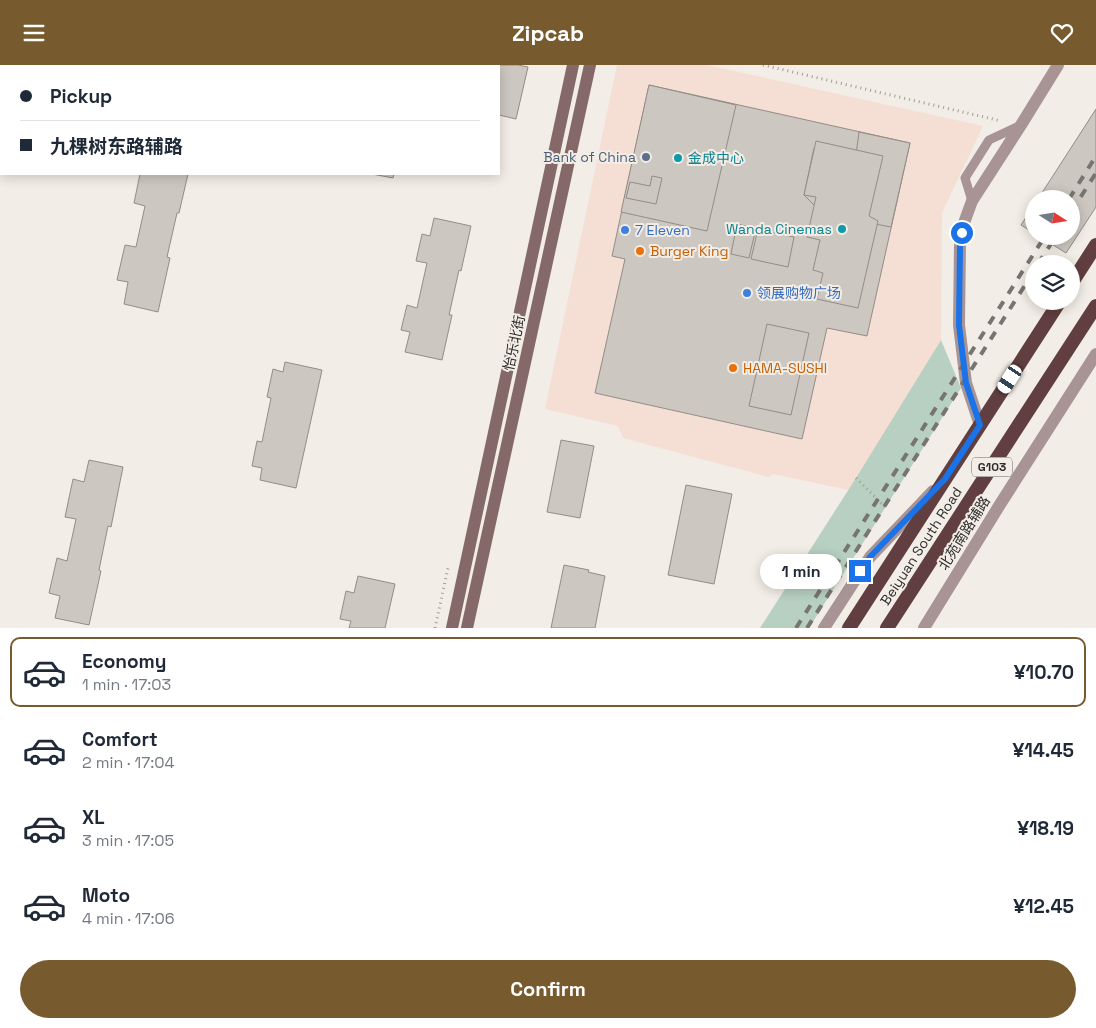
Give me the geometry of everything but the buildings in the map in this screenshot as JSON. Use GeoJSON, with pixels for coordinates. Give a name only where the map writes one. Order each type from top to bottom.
{"type":"FeatureCollection","features":[{"type":"Feature","properties":{"kind":"highway"},"geometry":{"type":"LineString","coordinates":[[1080,270],[1096,245]]}},
{"type":"Feature","properties":{"kind":"highway","name":"Beiyuan South Road"},"geometry":{"type":"LineString","coordinates":[[890,626],[1096,306]]}},
{"type":"Feature","properties":{"kind":"highway","name":"Beiyuan South Road"},"geometry":{"type":"LineString","coordinates":[[849,628],[1054,310]]}},
{"type":"Feature","properties":{"kind":"main road","name":"怡乐北街"},"geometry":{"type":"LineString","coordinates":[[452,628],[574,65]]}},
{"type":"Feature","properties":{"kind":"main road","name":"怡乐北街"},"geometry":{"type":"LineString","coordinates":[[467,628],[590,65]]}},
{"type":"Feature","properties":{"kind":"street"},"geometry":{"type":"LineString","coordinates":[[980,425],[966,383],[959,325],[960,244],[964,223],[972,201],[1058,65]]}},
{"type":"Feature","properties":{"kind":"street","name":"北苑南路辅路"},"geometry":{"type":"LineString","coordinates":[[924,628],[998,506],[1096,354]]}},
{"type":"Feature","properties":{"kind":"street"},"geometry":{"type":"LineString","coordinates":[[824,628],[870,557],[945,479]]}},
{"type":"Feature","properties":{"kind":"lane"},"geometry":{"type":"LineString","coordinates":[[972,201],[965,178],[989,140],[1021,125]]}},
{"type":"Feature","properties":{"kind":"path"},"geometry":{"type":"LineString","coordinates":[[763,65],[1021,125]]}},
{"type":"Feature","properties":{"kind":"path"},"geometry":{"type":"LineString","coordinates":[[856,478],[886,508]]}},
{"type":"Feature","properties":{"kind":"shaded area","name":"领展购物广场"},"geometry":{"type":"Polygon","coordinates":[[[617,65],[707,65],[983,126],[942,213],[941,340],[849,490],[773,474],[769,477],[623,438],[618,426],[545,409],[617,65]]]}},
{"type":"Feature","properties":{"kind":"green space"},"geometry":{"type":"Polygon","coordinates":[[[941,340],[961,388],[809,628],[760,628],[856,478],[941,340]]]}},
{"type":"Feature","properties":{"kind":"railway"},"geometry":{"type":"LineString","coordinates":[[1075,190],[1096,156]]}},
{"type":"Feature","properties":{"kind":"railway"},"geometry":{"type":"LineString","coordinates":[[1080,198],[1096,173]]}},
{"type":"Feature","properties":{"kind":"railway"},"geometry":{"type":"LineString","coordinates":[[796,628],[1039,245]]}},
{"type":"Feature","properties":{"kind":"railway"},"geometry":{"type":"LineString","coordinates":[[1044,255],[1050,245]]}},
{"type":"Feature","properties":{"kind":"railway"},"geometry":{"type":"LineString","coordinates":[[807,628],[1025,285]]}},
{"type":"Feature","properties":{"kind":"place","name":"Bank of China"},"geometry":{"type":"Point","coordinates":[646,157]}},
{"type":"Feature","properties":{"kind":"place","name":"金成中心"},"geometry":{"type":"Point","coordinates":[678,158]}},
{"type":"Feature","properties":{"kind":"place","name":"Wanda Cinemas"},"geometry":{"type":"Point","coordinates":[842,229]}},
{"type":"Feature","properties":{"kind":"place","name":"7 Eleven"},"geometry":{"type":"Point","coordinates":[625,230]}},
{"type":"Feature","properties":{"kind":"place","name":"Burger King"},"geometry":{"type":"Point","coordinates":[640,251]}},
{"type":"Feature","properties":{"kind":"place","name":"领展购物广场"},"geometry":{"type":"Point","coordinates":[747,293]}},
{"type":"Feature","properties":{"kind":"place","name":"HAMA-SUSHI"},"geometry":{"type":"Point","coordinates":[733,368]}},
{"type":"Feature","properties":{"kind":"route"},"geometry":{"type":"LineString","coordinates":[[860,571],[870,557],[945,479],[980,425],[966,383],[959,325],[960,244],[962,233]]}}]}
